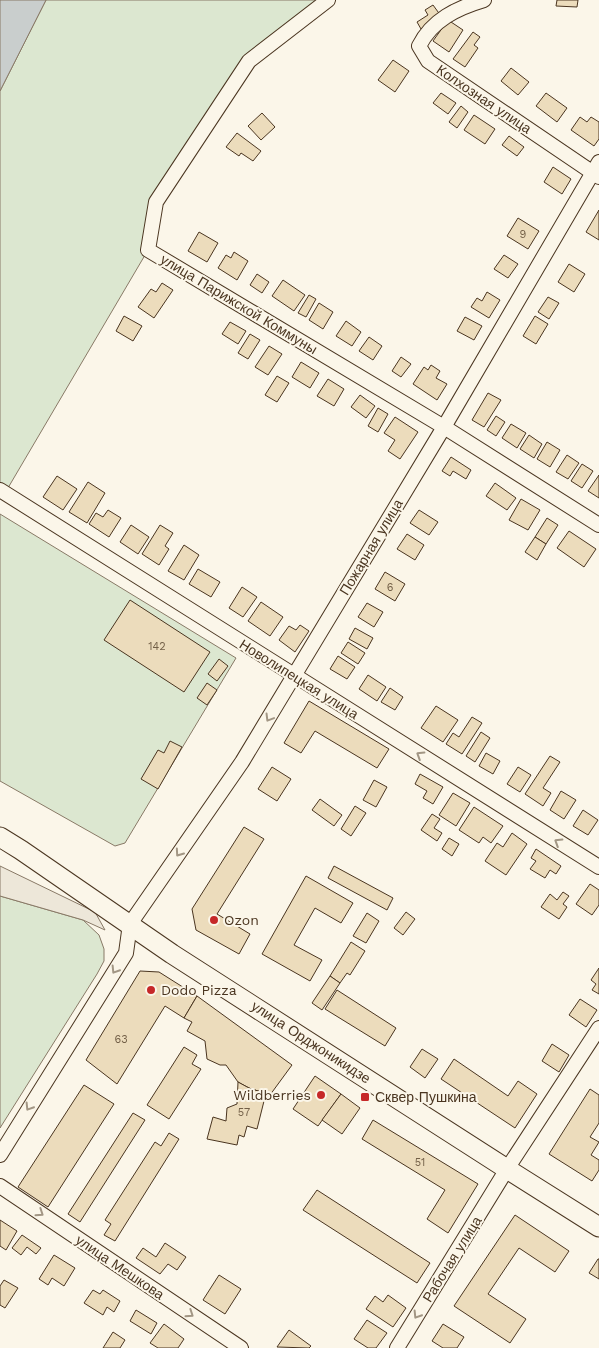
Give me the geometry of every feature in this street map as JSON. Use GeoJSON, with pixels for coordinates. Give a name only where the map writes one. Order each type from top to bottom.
{"type":"FeatureCollection","features":[{"type":"Feature","properties":{"kind":"main road","name":"улица Орджоникидзе"},"geometry":{"type":"LineString","coordinates":[[0,838],[21,850],[172,954],[599,1227]]}},
{"type":"Feature","properties":{"kind":"street","name":"улица Парижской Коммуны"},"geometry":{"type":"LineString","coordinates":[[328,0],[249,61],[156,202],[148,250],[444,427],[599,525]]}},
{"type":"Feature","properties":{"kind":"street","name":"Колхозная улица"},"geometry":{"type":"LineString","coordinates":[[484,0],[448,14],[424,35],[419,46],[428,61],[597,170]]}},
{"type":"Feature","properties":{"kind":"street","name":"Пожарная улица"},"geometry":{"type":"LineString","coordinates":[[130,924],[242,762],[597,170]]}},
{"type":"Feature","properties":{"kind":"street","name":"Новолипецкая улица"},"geometry":{"type":"LineString","coordinates":[[0,490],[599,868]]}},
{"type":"Feature","properties":{"kind":"street"},"geometry":{"type":"LineString","coordinates":[[0,1155],[126,952],[130,924]]}},
{"type":"Feature","properties":{"kind":"street","name":"Рабочая улица"},"geometry":{"type":"LineString","coordinates":[[397,1348],[507,1169],[599,1028]]}},
{"type":"Feature","properties":{"kind":"street","name":"улица Мешкова"},"geometry":{"type":"LineString","coordinates":[[0,1186],[241,1348]]}},
{"type":"Feature","properties":{"kind":"green space"},"geometry":{"type":"Polygon","coordinates":[[[46,0],[328,0],[249,61],[156,202],[148,250],[5,493],[0,490],[0,91],[46,0]]]}},
{"type":"Feature","properties":{"kind":"green space"},"geometry":{"type":"Polygon","coordinates":[[[0,514],[236,658],[125,843],[115,846],[0,781],[0,514]]]}},
{"type":"Feature","properties":{"kind":"green space"},"geometry":{"type":"Polygon","coordinates":[[[0,896],[83,920],[99,935],[104,949],[104,961],[0,1128],[0,896]]]}},
{"type":"Feature","properties":{"kind":"shaded area"},"geometry":{"type":"Polygon","coordinates":[[[0,0],[46,0],[0,91],[0,0]]]}},
{"type":"Feature","properties":{"kind":"shaded area"},"geometry":{"type":"Polygon","coordinates":[[[0,866],[95,912],[105,930],[83,920],[0,896],[0,866]]]}},
{"type":"Feature","properties":{"kind":"building"},"geometry":{"type":"Polygon","coordinates":[[[557,0],[578,0],[577,7],[556,6],[557,0]]]}},
{"type":"Feature","properties":{"kind":"building"},"geometry":{"type":"Polygon","coordinates":[[[433,5],[441,16],[421,29],[417,22],[428,15],[425,10],[433,5]]]}},
{"type":"Feature","properties":{"kind":"building"},"geometry":{"type":"Polygon","coordinates":[[[448,20],[463,30],[449,52],[433,41],[448,20]]]}},
{"type":"Feature","properties":{"kind":"building"},"geometry":{"type":"Polygon","coordinates":[[[473,32],[480,37],[474,45],[478,48],[465,67],[453,59],[473,32]]]}},
{"type":"Feature","properties":{"kind":"building"},"geometry":{"type":"Polygon","coordinates":[[[393,60],[409,71],[395,92],[378,80],[393,60]]]}},
{"type":"Feature","properties":{"kind":"building"},"geometry":{"type":"Polygon","coordinates":[[[511,68],[529,82],[518,95],[501,81],[511,68]]]}},
{"type":"Feature","properties":{"kind":"building"},"geometry":{"type":"Polygon","coordinates":[[[441,93],[456,103],[448,114],[433,103],[441,93]]]}},
{"type":"Feature","properties":{"kind":"building"},"geometry":{"type":"Polygon","coordinates":[[[546,93],[567,108],[557,122],[536,106],[546,93]]]}},
{"type":"Feature","properties":{"kind":"building"},"geometry":{"type":"Polygon","coordinates":[[[461,106],[468,112],[457,128],[449,122],[461,106]]]}},
{"type":"Feature","properties":{"kind":"building"},"geometry":{"type":"Polygon","coordinates":[[[262,113],[275,127],[261,140],[248,126],[262,113]]]}},
{"type":"Feature","properties":{"kind":"building"},"geometry":{"type":"Polygon","coordinates":[[[474,115],[495,129],[485,144],[464,130],[474,115]]]}},
{"type":"Feature","properties":{"kind":"building"},"geometry":{"type":"Polygon","coordinates":[[[580,117],[587,122],[591,117],[599,122],[599,139],[594,146],[571,130],[580,117]]]}},
{"type":"Feature","properties":{"kind":"building"},"geometry":{"type":"Polygon","coordinates":[[[237,133],[261,151],[253,161],[241,153],[239,156],[226,147],[237,133]]]}},
{"type":"Feature","properties":{"kind":"building"},"geometry":{"type":"Polygon","coordinates":[[[509,136],[524,147],[517,156],[502,145],[509,136]]]}},
{"type":"Feature","properties":{"kind":"building"},"geometry":{"type":"Polygon","coordinates":[[[553,167],[571,179],[562,194],[544,182],[553,167]]]}},
{"type":"Feature","properties":{"kind":"building"},"geometry":{"type":"Polygon","coordinates":[[[599,210],[599,240],[586,232],[599,210]]]}},
{"type":"Feature","properties":{"kind":"building"},"geometry":{"type":"Polygon","coordinates":[[[518,218],[539,231],[528,249],[507,236],[518,218]]]}},
{"type":"Feature","properties":{"kind":"building"},"geometry":{"type":"Polygon","coordinates":[[[199,232],[218,243],[207,262],[188,251],[199,232]]]}},
{"type":"Feature","properties":{"kind":"building"},"geometry":{"type":"Polygon","coordinates":[[[234,252],[248,261],[237,280],[218,268],[226,255],[231,258],[234,252]]]}},
{"type":"Feature","properties":{"kind":"building"},"geometry":{"type":"Polygon","coordinates":[[[504,255],[518,264],[508,278],[494,269],[504,255]]]}},
{"type":"Feature","properties":{"kind":"building"},"geometry":{"type":"Polygon","coordinates":[[[569,264],[585,274],[574,292],[558,282],[569,264]]]}},
{"type":"Feature","properties":{"kind":"building"},"geometry":{"type":"Polygon","coordinates":[[[257,274],[269,282],[262,293],[250,285],[257,274]]]}},
{"type":"Feature","properties":{"kind":"building"},"geometry":{"type":"Polygon","coordinates":[[[283,280],[305,295],[294,311],[272,296],[283,280]]]}},
{"type":"Feature","properties":{"kind":"building"},"geometry":{"type":"Polygon","coordinates":[[[162,283],[173,290],[154,318],[138,307],[151,289],[156,292],[162,283]]]}},
{"type":"Feature","properties":{"kind":"building"},"geometry":{"type":"Polygon","coordinates":[[[487,292],[500,300],[489,318],[471,307],[477,298],[482,301],[487,292]]]}},
{"type":"Feature","properties":{"kind":"building"},"geometry":{"type":"Polygon","coordinates":[[[309,295],[316,299],[306,317],[298,313],[309,295]]]}},
{"type":"Feature","properties":{"kind":"building"},"geometry":{"type":"Polygon","coordinates":[[[548,297],[559,303],[549,319],[538,312],[548,297]]]}},
{"type":"Feature","properties":{"kind":"building"},"geometry":{"type":"Polygon","coordinates":[[[319,303],[333,312],[323,329],[309,320],[319,303]]]}},
{"type":"Feature","properties":{"kind":"building"},"geometry":{"type":"Polygon","coordinates":[[[124,316],[142,326],[133,341],[116,331],[124,316]]]}},
{"type":"Feature","properties":{"kind":"building"},"geometry":{"type":"Polygon","coordinates":[[[535,316],[548,324],[536,344],[523,336],[535,316]]]}},
{"type":"Feature","properties":{"kind":"building"},"geometry":{"type":"Polygon","coordinates":[[[465,317],[482,326],[474,340],[457,331],[465,317]]]}},
{"type":"Feature","properties":{"kind":"building"},"geometry":{"type":"Polygon","coordinates":[[[346,321],[361,332],[352,346],[336,336],[346,321]]]}},
{"type":"Feature","properties":{"kind":"building"},"geometry":{"type":"Polygon","coordinates":[[[230,322],[246,331],[238,344],[222,334],[230,322]]]}},
{"type":"Feature","properties":{"kind":"building"},"geometry":{"type":"Polygon","coordinates":[[[250,334],[260,340],[248,359],[238,353],[250,334]]]}},
{"type":"Feature","properties":{"kind":"building"},"geometry":{"type":"Polygon","coordinates":[[[369,337],[382,346],[373,360],[359,351],[369,337]]]}},
{"type":"Feature","properties":{"kind":"building"},"geometry":{"type":"Polygon","coordinates":[[[269,346],[282,354],[268,375],[255,367],[269,346]]]}},
{"type":"Feature","properties":{"kind":"building"},"geometry":{"type":"Polygon","coordinates":[[[401,357],[411,364],[401,377],[392,371],[401,357]]]}},
{"type":"Feature","properties":{"kind":"building"},"geometry":{"type":"Polygon","coordinates":[[[301,362],[319,373],[310,388],[292,377],[301,362]]]}},
{"type":"Feature","properties":{"kind":"building"},"geometry":{"type":"Polygon","coordinates":[[[431,365],[440,371],[436,378],[447,384],[437,400],[413,384],[424,367],[428,370],[431,365]]]}},
{"type":"Feature","properties":{"kind":"building"},"geometry":{"type":"Polygon","coordinates":[[[277,376],[289,383],[277,402],[265,395],[277,376]]]}},
{"type":"Feature","properties":{"kind":"building"},"geometry":{"type":"Polygon","coordinates":[[[328,379],[344,389],[334,406],[317,396],[328,379]]]}},
{"type":"Feature","properties":{"kind":"building"},"geometry":{"type":"Polygon","coordinates":[[[488,393],[501,400],[484,427],[472,420],[488,393]]]}},
{"type":"Feature","properties":{"kind":"building"},"geometry":{"type":"Polygon","coordinates":[[[360,395],[375,406],[366,418],[351,407],[360,395]]]}},
{"type":"Feature","properties":{"kind":"building"},"geometry":{"type":"Polygon","coordinates":[[[378,408],[388,414],[378,432],[368,426],[378,408]]]}},
{"type":"Feature","properties":{"kind":"building"},"geometry":{"type":"Polygon","coordinates":[[[496,416],[505,422],[496,436],[487,430],[496,416]]]}},
{"type":"Feature","properties":{"kind":"building"},"geometry":{"type":"Polygon","coordinates":[[[395,417],[418,432],[400,459],[388,451],[395,440],[384,433],[395,417]]]}},
{"type":"Feature","properties":{"kind":"building"},"geometry":{"type":"Polygon","coordinates":[[[511,424],[526,433],[517,448],[502,438],[511,424]]]}},
{"type":"Feature","properties":{"kind":"building"},"geometry":{"type":"Polygon","coordinates":[[[529,435],[542,444],[534,458],[520,449],[529,435]]]}},
{"type":"Feature","properties":{"kind":"building"},"geometry":{"type":"Polygon","coordinates":[[[547,442],[560,450],[550,467],[537,459],[547,442]]]}},
{"type":"Feature","properties":{"kind":"building"},"geometry":{"type":"Polygon","coordinates":[[[567,455],[579,463],[568,479],[556,472],[567,455]]]}},
{"type":"Feature","properties":{"kind":"building"},"geometry":{"type":"Polygon","coordinates":[[[451,457],[471,470],[466,479],[453,471],[450,476],[442,471],[451,457]]]}},
{"type":"Feature","properties":{"kind":"building"},"geometry":{"type":"Polygon","coordinates":[[[582,464],[593,471],[582,488],[571,481],[582,464]]]}},
{"type":"Feature","properties":{"kind":"building"},"geometry":{"type":"Polygon","coordinates":[[[599,475],[599,498],[588,491],[599,475]]]}},
{"type":"Feature","properties":{"kind":"building"},"geometry":{"type":"Polygon","coordinates":[[[57,476],[77,489],[63,510],[43,497],[57,476]]]}},
{"type":"Feature","properties":{"kind":"building"},"geometry":{"type":"Polygon","coordinates":[[[88,482],[105,493],[87,523],[69,512],[88,482]]]}},
{"type":"Feature","properties":{"kind":"building"},"geometry":{"type":"Polygon","coordinates":[[[495,483],[516,498],[507,510],[486,496],[495,483]]]}},
{"type":"Feature","properties":{"kind":"building"},"geometry":{"type":"Polygon","coordinates":[[[521,499],[540,510],[528,530],[509,520],[521,499]]]}},
{"type":"Feature","properties":{"kind":"building"},"geometry":{"type":"Polygon","coordinates":[[[108,510],[121,518],[109,537],[89,524],[96,513],[103,517],[108,510]]]}},
{"type":"Feature","properties":{"kind":"building"},"geometry":{"type":"Polygon","coordinates":[[[419,510],[438,522],[429,535],[410,523],[419,510]]]}},
{"type":"Feature","properties":{"kind":"building"},"geometry":{"type":"Polygon","coordinates":[[[547,518],[558,525],[546,544],[535,537],[547,518]]]}},
{"type":"Feature","properties":{"kind":"building"},"geometry":{"type":"Polygon","coordinates":[[[131,525],[149,537],[138,554],[120,542],[131,525]]]}},
{"type":"Feature","properties":{"kind":"building"},"geometry":{"type":"Polygon","coordinates":[[[160,525],[173,533],[165,546],[169,549],[159,565],[142,554],[160,525]]]}},
{"type":"Feature","properties":{"kind":"building"},"geometry":{"type":"Polygon","coordinates":[[[569,531],[596,549],[584,567],[557,548],[569,531]]]}},
{"type":"Feature","properties":{"kind":"building"},"geometry":{"type":"Polygon","coordinates":[[[407,534],[424,545],[415,560],[397,549],[407,534]]]}},
{"type":"Feature","properties":{"kind":"building"},"geometry":{"type":"Polygon","coordinates":[[[535,537],[546,544],[537,560],[525,552],[535,537]]]}},
{"type":"Feature","properties":{"kind":"building"},"geometry":{"type":"Polygon","coordinates":[[[184,545],[199,555],[184,580],[168,571],[184,545]]]}},
{"type":"Feature","properties":{"kind":"building"},"geometry":{"type":"Polygon","coordinates":[[[198,569],[220,582],[211,597],[189,584],[198,569]]]}},
{"type":"Feature","properties":{"kind":"building"},"geometry":{"type":"Polygon","coordinates":[[[385,572],[405,584],[395,601],[375,589],[385,572]]]}},
{"type":"Feature","properties":{"kind":"building"},"geometry":{"type":"Polygon","coordinates":[[[242,587],[257,597],[243,617],[229,608],[242,587]]]}},
{"type":"Feature","properties":{"kind":"building"},"geometry":{"type":"Polygon","coordinates":[[[130,600],[210,652],[184,692],[104,640],[130,600]]]}},
{"type":"Feature","properties":{"kind":"building"},"geometry":{"type":"Polygon","coordinates":[[[261,602],[283,617],[270,636],[248,621],[261,602]]]}},
{"type":"Feature","properties":{"kind":"building"},"geometry":{"type":"Polygon","coordinates":[[[367,603],[383,612],[374,627],[358,617],[367,603]]]}},
{"type":"Feature","properties":{"kind":"building"},"geometry":{"type":"Polygon","coordinates":[[[300,625],[309,631],[295,652],[279,640],[289,626],[296,630],[300,625]]]}},
{"type":"Feature","properties":{"kind":"building"},"geometry":{"type":"Polygon","coordinates":[[[355,628],[373,638],[367,649],[349,639],[355,628]]]}},
{"type":"Feature","properties":{"kind":"building"},"geometry":{"type":"Polygon","coordinates":[[[348,642],[365,653],[358,664],[341,653],[348,642]]]}},
{"type":"Feature","properties":{"kind":"building"},"geometry":{"type":"Polygon","coordinates":[[[338,656],[355,667],[347,679],[330,669],[338,656]]]}},
{"type":"Feature","properties":{"kind":"building"},"geometry":{"type":"Polygon","coordinates":[[[219,659],[228,666],[217,681],[208,674],[219,659]]]}},
{"type":"Feature","properties":{"kind":"building"},"geometry":{"type":"Polygon","coordinates":[[[368,675],[386,687],[377,701],[359,689],[368,675]]]}},
{"type":"Feature","properties":{"kind":"building"},"geometry":{"type":"Polygon","coordinates":[[[207,683],[217,690],[207,705],[197,698],[207,683]]]}},
{"type":"Feature","properties":{"kind":"building"},"geometry":{"type":"Polygon","coordinates":[[[390,688],[403,697],[395,710],[381,702],[390,688]]]}},
{"type":"Feature","properties":{"kind":"building"},"geometry":{"type":"Polygon","coordinates":[[[309,701],[389,749],[377,768],[315,731],[301,753],[284,743],[309,701]]]}},
{"type":"Feature","properties":{"kind":"building"},"geometry":{"type":"Polygon","coordinates":[[[436,706],[458,720],[443,742],[421,728],[436,706]]]}},
{"type":"Feature","properties":{"kind":"building"},"geometry":{"type":"Polygon","coordinates":[[[472,717],[482,723],[462,754],[446,744],[453,733],[459,737],[472,717]]]}},
{"type":"Feature","properties":{"kind":"building"},"geometry":{"type":"Polygon","coordinates":[[[481,732],[490,738],[475,762],[466,756],[481,732]]]}},
{"type":"Feature","properties":{"kind":"building"},"geometry":{"type":"Polygon","coordinates":[[[170,741],[182,747],[158,789],[141,779],[158,750],[164,753],[170,741]]]}},
{"type":"Feature","properties":{"kind":"building"},"geometry":{"type":"Polygon","coordinates":[[[486,753],[500,761],[493,774],[479,766],[486,753]]]}},
{"type":"Feature","properties":{"kind":"building"},"geometry":{"type":"Polygon","coordinates":[[[550,756],[560,762],[543,788],[551,793],[543,806],[525,794],[550,756]]]}},
{"type":"Feature","properties":{"kind":"building"},"geometry":{"type":"Polygon","coordinates":[[[272,767],[291,779],[277,801],[258,789],[272,767]]]}},
{"type":"Feature","properties":{"kind":"building"},"geometry":{"type":"Polygon","coordinates":[[[518,767],[531,775],[520,792],[507,784],[518,767]]]}},
{"type":"Feature","properties":{"kind":"building"},"geometry":{"type":"Polygon","coordinates":[[[420,774],[443,787],[433,804],[423,798],[427,791],[415,784],[420,774]]]}},
{"type":"Feature","properties":{"kind":"building"},"geometry":{"type":"Polygon","coordinates":[[[374,780],[387,787],[376,807],[363,800],[374,780]]]}},
{"type":"Feature","properties":{"kind":"building"},"geometry":{"type":"Polygon","coordinates":[[[561,791],[576,800],[564,819],[550,810],[561,791]]]}},
{"type":"Feature","properties":{"kind":"building"},"geometry":{"type":"Polygon","coordinates":[[[453,793],[470,803],[456,826],[439,815],[453,793]]]}},
{"type":"Feature","properties":{"kind":"building"},"geometry":{"type":"Polygon","coordinates":[[[320,799],[342,815],[334,826],[312,810],[320,799]]]}},
{"type":"Feature","properties":{"kind":"building"},"geometry":{"type":"Polygon","coordinates":[[[355,806],[366,813],[351,836],[341,829],[355,806]]]}},
{"type":"Feature","properties":{"kind":"building"},"geometry":{"type":"Polygon","coordinates":[[[474,807],[503,826],[491,843],[483,837],[479,843],[459,830],[474,807]]]}},
{"type":"Feature","properties":{"kind":"building"},"geometry":{"type":"Polygon","coordinates":[[[583,810],[598,820],[588,835],[573,826],[583,810]]]}},
{"type":"Feature","properties":{"kind":"building"},"geometry":{"type":"Polygon","coordinates":[[[432,814],[440,819],[434,828],[442,833],[437,841],[421,830],[432,814]]]}},
{"type":"Feature","properties":{"kind":"building"},"geometry":{"type":"Polygon","coordinates":[[[244,827],[264,839],[217,914],[250,934],[239,954],[196,930],[192,909],[244,827]]]}},
{"type":"Feature","properties":{"kind":"building"},"geometry":{"type":"Polygon","coordinates":[[[512,833],[527,844],[506,875],[485,861],[497,843],[503,847],[512,833]]]}},
{"type":"Feature","properties":{"kind":"building"},"geometry":{"type":"Polygon","coordinates":[[[449,838],[459,844],[452,856],[442,849],[449,838]]]}},
{"type":"Feature","properties":{"kind":"building"},"geometry":{"type":"Polygon","coordinates":[[[536,849],[561,866],[556,874],[550,870],[545,878],[530,869],[536,861],[531,858],[536,849]]]}},
{"type":"Feature","properties":{"kind":"building"},"geometry":{"type":"Polygon","coordinates":[[[334,866],[393,898],[387,910],[328,878],[334,866]]]}},
{"type":"Feature","properties":{"kind":"building"},"geometry":{"type":"Polygon","coordinates":[[[306,876],[353,903],[341,923],[315,908],[294,945],[322,960],[310,981],[262,954],[306,876]]]}},
{"type":"Feature","properties":{"kind":"building"},"geometry":{"type":"Polygon","coordinates":[[[590,884],[599,890],[599,905],[592,915],[576,904],[590,884]]]}},
{"type":"Feature","properties":{"kind":"building"},"geometry":{"type":"Polygon","coordinates":[[[563,892],[569,896],[563,904],[567,907],[559,919],[541,907],[550,894],[557,900],[563,892]]]}},
{"type":"Feature","properties":{"kind":"building"},"geometry":{"type":"Polygon","coordinates":[[[406,912],[415,919],[403,935],[394,928],[406,912]]]}},
{"type":"Feature","properties":{"kind":"building"},"geometry":{"type":"Polygon","coordinates":[[[367,913],[379,921],[366,943],[353,936],[367,913]]]}},
{"type":"Feature","properties":{"kind":"building"},"geometry":{"type":"Polygon","coordinates":[[[351,942],[365,951],[350,975],[347,973],[340,983],[330,976],[351,942]]]}},
{"type":"Feature","properties":{"kind":"building"},"geometry":{"type":"Polygon","coordinates":[[[599,968],[599,994],[592,990],[596,984],[591,980],[599,968]]]}},
{"type":"Feature","properties":{"kind":"building"},"geometry":{"type":"Polygon","coordinates":[[[140,971],[159,972],[197,996],[184,1018],[165,1006],[117,1084],[86,1060],[140,971]]]}},
{"type":"Feature","properties":{"kind":"building"},"geometry":{"type":"Polygon","coordinates":[[[330,976],[340,983],[322,1010],[312,1003],[330,976]]]}},
{"type":"Feature","properties":{"kind":"building"},"geometry":{"type":"Polygon","coordinates":[[[337,990],[396,1028],[385,1046],[325,1009],[337,990]]]}},
{"type":"Feature","properties":{"kind":"building"},"geometry":{"type":"Polygon","coordinates":[[[197,996],[292,1065],[270,1095],[238,1082],[226,1065],[220,1065],[207,1059],[205,1041],[187,1031],[192,1022],[184,1018],[197,996]]]}},
{"type":"Feature","properties":{"kind":"building"},"geometry":{"type":"Polygon","coordinates":[[[580,999],[597,1010],[586,1027],[569,1015],[580,999]]]}},
{"type":"Feature","properties":{"kind":"building"},"geometry":{"type":"Polygon","coordinates":[[[552,1044],[569,1055],[559,1072],[542,1061],[552,1044]]]}},
{"type":"Feature","properties":{"kind":"building"},"geometry":{"type":"Polygon","coordinates":[[[184,1047],[197,1055],[192,1064],[201,1069],[169,1119],[147,1105],[184,1047]]]}},
{"type":"Feature","properties":{"kind":"building"},"geometry":{"type":"Polygon","coordinates":[[[422,1049],[438,1059],[425,1078],[410,1067],[422,1049]]]}},
{"type":"Feature","properties":{"kind":"building"},"geometry":{"type":"Polygon","coordinates":[[[454,1059],[508,1096],[518,1081],[537,1094],[515,1128],[441,1079],[454,1059]]]}},
{"type":"Feature","properties":{"kind":"building"},"geometry":{"type":"Polygon","coordinates":[[[315,1076],[341,1094],[318,1126],[293,1109],[315,1076]]]}},
{"type":"Feature","properties":{"kind":"building"},"geometry":{"type":"Polygon","coordinates":[[[238,1082],[270,1095],[265,1097],[257,1129],[247,1126],[244,1137],[239,1135],[237,1145],[207,1139],[213,1117],[226,1121],[227,1108],[237,1104],[238,1082]]]}},
{"type":"Feature","properties":{"kind":"building"},"geometry":{"type":"Polygon","coordinates":[[[84,1085],[114,1104],[48,1207],[18,1187],[84,1085]]]}},
{"type":"Feature","properties":{"kind":"building"},"geometry":{"type":"Polygon","coordinates":[[[590,1089],[599,1095],[599,1123],[590,1137],[599,1142],[591,1155],[599,1160],[599,1170],[592,1181],[549,1154],[590,1089]]]}},
{"type":"Feature","properties":{"kind":"building"},"geometry":{"type":"Polygon","coordinates":[[[341,1094],[360,1108],[342,1134],[322,1120],[341,1094]]]}},
{"type":"Feature","properties":{"kind":"building"},"geometry":{"type":"Polygon","coordinates":[[[133,1113],[145,1120],[80,1222],[68,1214],[133,1113]]]}},
{"type":"Feature","properties":{"kind":"building"},"geometry":{"type":"Polygon","coordinates":[[[373,1120],[478,1184],[448,1233],[427,1219],[445,1190],[362,1139],[373,1120]]]}},
{"type":"Feature","properties":{"kind":"building"},"geometry":{"type":"Polygon","coordinates":[[[169,1133],[179,1139],[115,1241],[104,1235],[111,1224],[105,1220],[155,1142],[161,1146],[169,1133]]]}},
{"type":"Feature","properties":{"kind":"building"},"geometry":{"type":"Polygon","coordinates":[[[317,1190],[430,1263],[417,1283],[303,1210],[317,1190]]]}},
{"type":"Feature","properties":{"kind":"building"},"geometry":{"type":"Polygon","coordinates":[[[515,1215],[569,1251],[555,1272],[519,1248],[488,1294],[526,1319],[510,1343],[454,1306],[515,1215]]]}},
{"type":"Feature","properties":{"kind":"building"},"geometry":{"type":"Polygon","coordinates":[[[0,1220],[17,1231],[6,1250],[0,1246],[0,1220]]]}},
{"type":"Feature","properties":{"kind":"building"},"geometry":{"type":"Polygon","coordinates":[[[22,1235],[41,1248],[36,1254],[27,1247],[21,1255],[12,1248],[22,1235]]]}},
{"type":"Feature","properties":{"kind":"building"},"geometry":{"type":"Polygon","coordinates":[[[165,1243],[186,1257],[177,1270],[168,1264],[160,1274],[136,1258],[143,1248],[156,1257],[165,1243]]]}},
{"type":"Feature","properties":{"kind":"building"},"geometry":{"type":"Polygon","coordinates":[[[54,1255],[75,1268],[64,1286],[52,1278],[48,1285],[39,1279],[54,1255]]]}},
{"type":"Feature","properties":{"kind":"building"},"geometry":{"type":"Polygon","coordinates":[[[599,1259],[599,1279],[589,1273],[599,1259]]]}},
{"type":"Feature","properties":{"kind":"building"},"geometry":{"type":"Polygon","coordinates":[[[219,1275],[241,1289],[225,1314],[203,1300],[219,1275]]]}},
{"type":"Feature","properties":{"kind":"building"},"geometry":{"type":"Polygon","coordinates":[[[4,1280],[18,1288],[5,1308],[0,1305],[0,1286],[4,1280]]]}},
{"type":"Feature","properties":{"kind":"building"},"geometry":{"type":"Polygon","coordinates":[[[93,1290],[100,1294],[103,1290],[120,1301],[114,1312],[107,1307],[103,1315],[84,1303],[93,1290]]]}},
{"type":"Feature","properties":{"kind":"building"},"geometry":{"type":"Polygon","coordinates":[[[388,1295],[406,1308],[393,1327],[366,1309],[375,1296],[383,1302],[388,1295]]]}},
{"type":"Feature","properties":{"kind":"building"},"geometry":{"type":"Polygon","coordinates":[[[136,1310],[157,1323],[151,1334],[130,1321],[136,1310]]]}},
{"type":"Feature","properties":{"kind":"building"},"geometry":{"type":"Polygon","coordinates":[[[367,1320],[387,1333],[376,1348],[368,1348],[354,1339],[367,1320]]]}},
{"type":"Feature","properties":{"kind":"building"},"geometry":{"type":"Polygon","coordinates":[[[164,1324],[184,1339],[178,1348],[158,1348],[150,1343],[164,1324]]]}},
{"type":"Feature","properties":{"kind":"building"},"geometry":{"type":"Polygon","coordinates":[[[443,1324],[464,1337],[457,1348],[443,1348],[432,1341],[443,1324]]]}},
{"type":"Feature","properties":{"kind":"building"},"geometry":{"type":"Polygon","coordinates":[[[289,1330],[311,1346],[309,1348],[277,1347],[289,1330]]]}},
{"type":"Feature","properties":{"kind":"building"},"geometry":{"type":"Polygon","coordinates":[[[113,1332],[125,1340],[120,1348],[103,1348],[113,1332]]]}},
{"type":"Feature","properties":{"kind":"place","name":"Ozon"},"geometry":{"type":"Point","coordinates":[214,920]}},
{"type":"Feature","properties":{"kind":"place","name":"Dodo Pizza"},"geometry":{"type":"Point","coordinates":[151,990]}},
{"type":"Feature","properties":{"kind":"place","name":"Wildberries"},"geometry":{"type":"Point","coordinates":[321,1095]}},
{"type":"Feature","properties":{"kind":"place","name":"Сквер Пушкина"},"geometry":{"type":"Point","coordinates":[365,1097]}}]}
